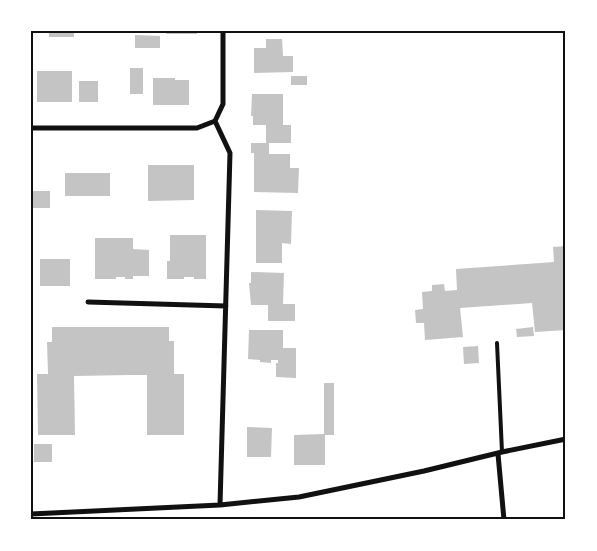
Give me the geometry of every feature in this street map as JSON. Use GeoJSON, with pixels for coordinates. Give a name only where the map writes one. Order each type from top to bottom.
{"type":"FeatureCollection","features":[{"type":"Feature","properties":{"kind":"street"},"geometry":{"type":"LineString","coordinates":[[31,128],[197,128],[215,121],[223,104],[223,31]]}},
{"type":"Feature","properties":{"kind":"street"},"geometry":{"type":"LineString","coordinates":[[215,121],[230,153],[220,505]]}},
{"type":"Feature","properties":{"kind":"street"},"geometry":{"type":"LineString","coordinates":[[88,302],[226,306]]}},
{"type":"Feature","properties":{"kind":"street"},"geometry":{"type":"LineString","coordinates":[[31,514],[220,505],[299,496],[424,471],[566,439]]}},
{"type":"Feature","properties":{"kind":"street"},"geometry":{"type":"LineString","coordinates":[[500,453],[504,520]]}},
{"type":"Feature","properties":{"kind":"lane"},"geometry":{"type":"LineString","coordinates":[[496,343],[500,453]]}},
{"type":"Feature","properties":{"kind":"building"},"geometry":{"type":"Polygon","coordinates":[[[49,31],[74,31],[74,37],[49,37],[49,31]]]}},
{"type":"Feature","properties":{"kind":"building"},"geometry":{"type":"Polygon","coordinates":[[[166,31],[197,31],[197,34],[166,34],[166,31]]]}},
{"type":"Feature","properties":{"kind":"building"},"geometry":{"type":"Polygon","coordinates":[[[135,35],[160,36],[160,48],[135,48],[135,35]]]}},
{"type":"Feature","properties":{"kind":"building"},"geometry":{"type":"Polygon","coordinates":[[[266,39],[282,39],[283,56],[293,56],[293,72],[254,73],[254,48],[266,48],[266,39]]]}},
{"type":"Feature","properties":{"kind":"building"},"geometry":{"type":"Polygon","coordinates":[[[130,68],[143,68],[143,94],[130,94],[130,68]]]}},
{"type":"Feature","properties":{"kind":"building"},"geometry":{"type":"Polygon","coordinates":[[[37,71],[72,71],[72,102],[37,102],[37,71]]]}},
{"type":"Feature","properties":{"kind":"building"},"geometry":{"type":"Polygon","coordinates":[[[291,76],[307,76],[307,85],[291,85],[291,76]]]}},
{"type":"Feature","properties":{"kind":"building"},"geometry":{"type":"Polygon","coordinates":[[[153,78],[189,80],[189,105],[153,105],[153,78]]]}},
{"type":"Feature","properties":{"kind":"building"},"geometry":{"type":"Polygon","coordinates":[[[79,81],[98,81],[98,102],[79,102],[79,81]]]}},
{"type":"Feature","properties":{"kind":"building"},"geometry":{"type":"Polygon","coordinates":[[[252,94],[283,94],[283,125],[291,125],[291,143],[269,143],[269,154],[290,154],[290,168],[299,168],[298,193],[254,192],[254,153],[251,153],[251,143],[266,143],[266,125],[253,125],[253,116],[251,116],[252,94]]]}},
{"type":"Feature","properties":{"kind":"building"},"geometry":{"type":"Polygon","coordinates":[[[148,165],[194,165],[194,200],[148,201],[148,165]]]}},
{"type":"Feature","properties":{"kind":"building"},"geometry":{"type":"Polygon","coordinates":[[[65,173],[110,173],[110,196],[65,196],[65,173]]]}},
{"type":"Feature","properties":{"kind":"building"},"geometry":{"type":"Polygon","coordinates":[[[31,191],[50,191],[50,208],[31,208],[31,191]]]}},
{"type":"Feature","properties":{"kind":"building"},"geometry":{"type":"Polygon","coordinates":[[[256,210],[292,211],[291,244],[282,243],[282,263],[256,263],[256,210]]]}},
{"type":"Feature","properties":{"kind":"building"},"geometry":{"type":"Polygon","coordinates":[[[170,235],[206,235],[206,279],[184,277],[184,279],[167,279],[167,261],[170,261],[170,235]]]}},
{"type":"Feature","properties":{"kind":"building"},"geometry":{"type":"Polygon","coordinates":[[[95,238],[133,238],[133,249],[149,250],[149,276],[133,276],[133,279],[116,277],[116,279],[95,279],[95,238]]]}},
{"type":"Feature","properties":{"kind":"building"},"geometry":{"type":"Polygon","coordinates":[[[566,246],[566,330],[535,332],[532,303],[460,308],[463,337],[425,340],[424,323],[416,323],[415,310],[423,309],[422,292],[432,291],[432,285],[444,284],[445,291],[457,290],[456,269],[554,262],[553,247],[566,246]]]}},
{"type":"Feature","properties":{"kind":"building"},"geometry":{"type":"Polygon","coordinates":[[[40,259],[70,259],[70,286],[40,286],[40,259]]]}},
{"type":"Feature","properties":{"kind":"building"},"geometry":{"type":"Polygon","coordinates":[[[251,272],[284,273],[283,304],[295,304],[295,321],[268,321],[268,305],[251,305],[249,283],[251,283],[251,272]]]}},
{"type":"Feature","properties":{"kind":"building"},"geometry":{"type":"Polygon","coordinates":[[[52,327],[169,327],[169,341],[174,341],[174,374],[184,374],[184,435],[147,435],[147,375],[130,375],[74,376],[75,435],[38,435],[37,374],[48,374],[47,342],[52,342],[52,327]]]}},
{"type":"Feature","properties":{"kind":"building"},"geometry":{"type":"Polygon","coordinates":[[[533,327],[534,336],[517,337],[516,329],[533,327]]]}},
{"type":"Feature","properties":{"kind":"building"},"geometry":{"type":"Polygon","coordinates":[[[249,330],[283,330],[283,348],[296,348],[296,378],[276,377],[276,363],[278,363],[278,360],[271,360],[271,363],[248,359],[249,330]]]}},
{"type":"Feature","properties":{"kind":"building"},"geometry":{"type":"Polygon","coordinates":[[[478,346],[479,363],[464,364],[463,347],[478,346]]]}},
{"type":"Feature","properties":{"kind":"building"},"geometry":{"type":"Polygon","coordinates":[[[324,383],[334,383],[334,435],[325,435],[325,465],[294,465],[294,435],[324,434],[324,383]]]}},
{"type":"Feature","properties":{"kind":"building"},"geometry":{"type":"Polygon","coordinates":[[[247,427],[272,428],[271,457],[247,457],[247,427]]]}},
{"type":"Feature","properties":{"kind":"building"},"geometry":{"type":"Polygon","coordinates":[[[34,444],[52,444],[52,462],[34,462],[34,444]]]}},
{"type":"Feature","properties":{"kind":"building"},"geometry":{"type":"Polygon","coordinates":[[[419,517],[419,520],[407,520],[407,518],[419,517]]]}}]}
